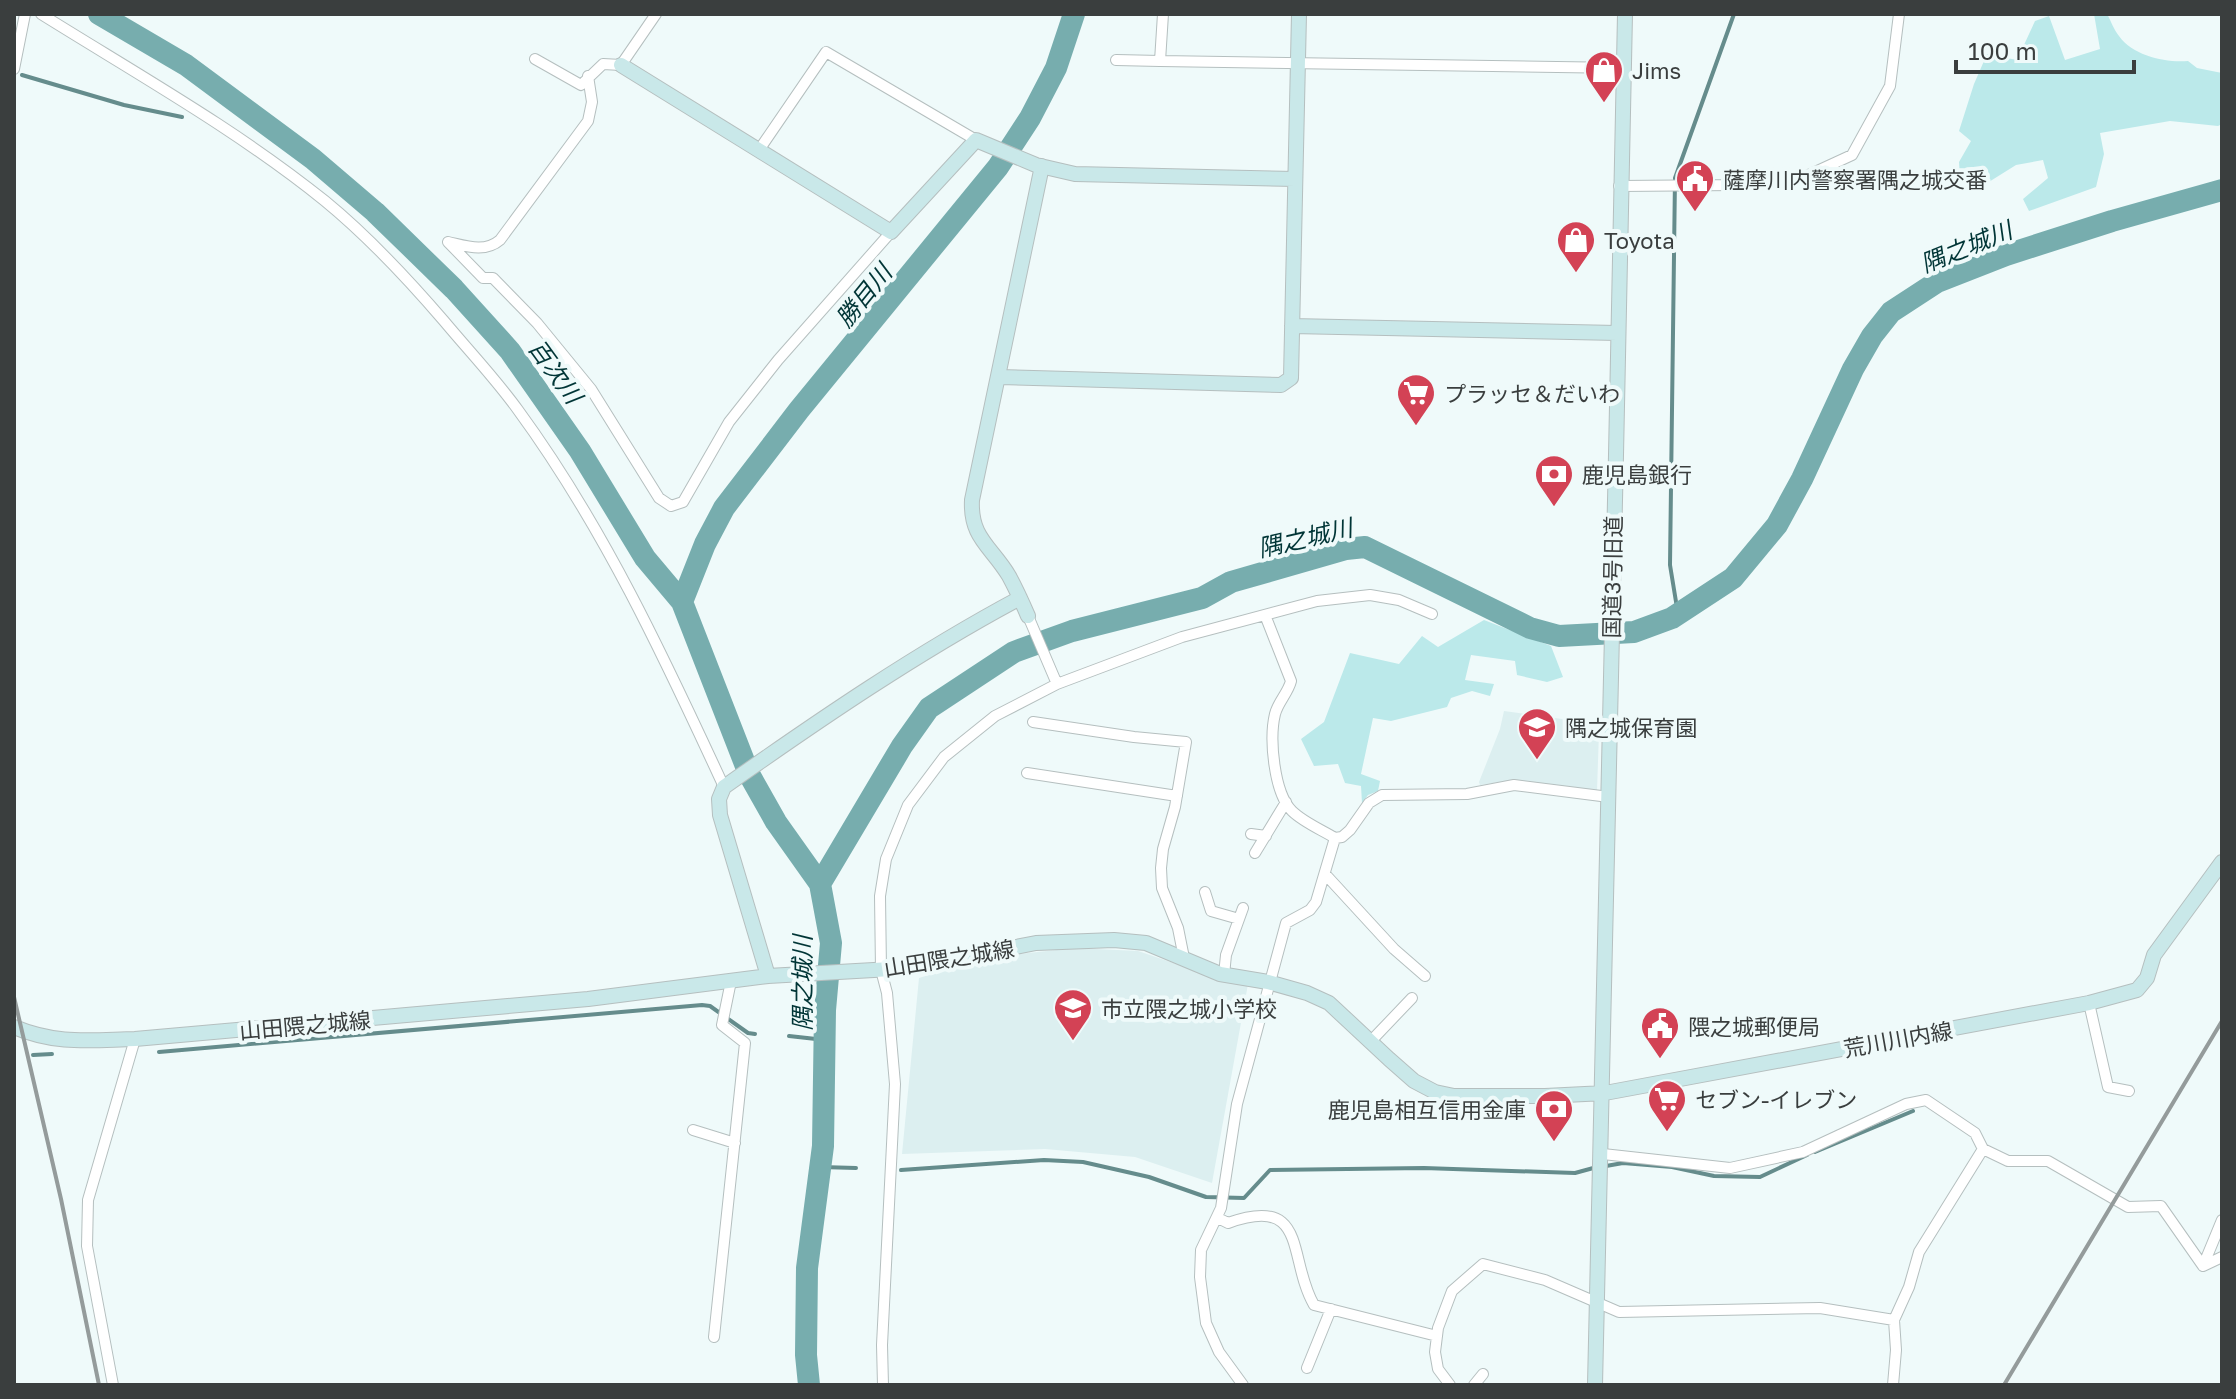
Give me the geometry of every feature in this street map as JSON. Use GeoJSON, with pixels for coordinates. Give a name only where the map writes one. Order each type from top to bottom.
{"type":"FeatureCollection","features":[{"type":"Feature","properties":{"kind":"street"},"geometry":{"type":"LineString","coordinates":[[14,69],[25,14]]}},
{"type":"Feature","properties":{"kind":"street"},"geometry":{"type":"LineString","coordinates":[[41,14],[225,128],[325,201],[398,267],[482,364],[556,466],[657,641],[726,785]]}},
{"type":"Feature","properties":{"kind":"street"},"geometry":{"type":"LineString","coordinates":[[621,65],[656,14]]}},
{"type":"Feature","properties":{"kind":"street"},"geometry":{"type":"LineString","coordinates":[[1160,61],[1163,14]]}},
{"type":"Feature","properties":{"kind":"street"},"geometry":{"type":"LineString","coordinates":[[1000,377],[1281,385],[1291,378],[1299,14]]}},
{"type":"Feature","properties":{"kind":"street","name":"国道3号旧道"},"geometry":{"type":"LineString","coordinates":[[1605,1093],[1611,601],[1625,14]]}},
{"type":"Feature","properties":{"kind":"street"},"geometry":{"type":"LineString","coordinates":[[1619,186],[1790,181],[1852,155],[1890,86],[1899,14]]}},
{"type":"Feature","properties":{"kind":"street"},"geometry":{"type":"LineString","coordinates":[[759,150],[826,52],[979,141],[1039,165],[1075,174],[1295,179]]}},
{"type":"Feature","properties":{"kind":"street"},"geometry":{"type":"LineString","coordinates":[[535,59],[581,85],[603,64],[621,65],[891,232]]}},
{"type":"Feature","properties":{"kind":"street"},"geometry":{"type":"LineString","coordinates":[[1116,60],[1623,68]]}},
{"type":"Feature","properties":{"kind":"street"},"geometry":{"type":"LineString","coordinates":[[588,76],[592,102],[588,121],[500,240],[493,246],[483,248],[448,242],[483,278],[493,278],[537,323],[591,389],[659,498],[671,506],[683,502],[729,422],[778,360],[891,232],[979,141]]}},
{"type":"Feature","properties":{"kind":"street"},"geometry":{"type":"LineString","coordinates":[[1039,165],[971,515],[974,529],[1008,575],[1020,598],[1056,682]]}},
{"type":"Feature","properties":{"kind":"street"},"geometry":{"type":"LineString","coordinates":[[1292,326],[1617,333]]}},
{"type":"Feature","properties":{"kind":"street"},"geometry":{"type":"LineString","coordinates":[[883,1385],[882,1345],[895,1084],[887,993],[878,970],[881,877],[908,805],[944,757],[975,731],[1056,682],[1182,637],[1317,601],[1370,595],[1399,600],[1432,614]]}},
{"type":"Feature","properties":{"kind":"street"},"geometry":{"type":"LineString","coordinates":[[775,975],[720,815],[719,799],[726,785],[959,632],[1020,598]]}},
{"type":"Feature","properties":{"kind":"street"},"geometry":{"type":"LineString","coordinates":[[1265,615],[1291,681],[1289,691],[1275,712],[1273,731],[1279,791],[1292,811],[1335,838],[1342,837],[1350,830],[1369,803],[1382,795],[1467,794],[1514,785],[1609,797]]}},
{"type":"Feature","properties":{"kind":"street"},"geometry":{"type":"LineString","coordinates":[[1033,722],[1186,742],[1161,868],[1162,888],[1178,928],[1184,958]]}},
{"type":"Feature","properties":{"kind":"street"},"geometry":{"type":"LineString","coordinates":[[1027,773],[1177,796]]}},
{"type":"Feature","properties":{"kind":"street"},"geometry":{"type":"LineString","coordinates":[[1255,853],[1286,802]]}},
{"type":"Feature","properties":{"kind":"street"},"geometry":{"type":"LineString","coordinates":[[1251,834],[1266,836]]}},
{"type":"Feature","properties":{"kind":"street"},"geometry":{"type":"LineString","coordinates":[[1243,1385],[1219,1352],[1206,1323],[1200,1277],[1201,1250],[1218,1218],[1237,1104],[1286,923],[1310,910],[1316,902],[1335,838]]}},
{"type":"Feature","properties":{"kind":"street","name":"荒川川内線"},"geometry":{"type":"LineString","coordinates":[[1605,1093],[2089,1003],[2137,990],[2147,978],[2154,955],[2222,862]]}},
{"type":"Feature","properties":{"kind":"street"},"geometry":{"type":"LineString","coordinates":[[1325,874],[1394,949],[1425,976]]}},
{"type":"Feature","properties":{"kind":"street"},"geometry":{"type":"LineString","coordinates":[[1205,892],[1211,911],[1241,914],[1226,955],[1224,975]]}},
{"type":"Feature","properties":{"kind":"street","name":"山田隈之城線"},"geometry":{"type":"LineString","coordinates":[[14,1027],[40,1038],[135,1039],[588,999],[775,975],[935,964],[1036,943],[1146,943],[1224,975],[1268,982],[1329,1003],[1414,1081],[1435,1092],[1484,1096],[1605,1093]]}},
{"type":"Feature","properties":{"kind":"street"},"geometry":{"type":"LineString","coordinates":[[714,1337],[745,1043],[722,1025],[731,981]]}},
{"type":"Feature","properties":{"kind":"street"},"geometry":{"type":"LineString","coordinates":[[1370,1042],[1412,998]]}},
{"type":"Feature","properties":{"kind":"street"},"geometry":{"type":"LineString","coordinates":[[2089,1003],[2108,1087],[2129,1091]]}},
{"type":"Feature","properties":{"kind":"street"},"geometry":{"type":"LineString","coordinates":[[113,1385],[87,1246],[88,1200],[135,1039]]}},
{"type":"Feature","properties":{"kind":"street"},"geometry":{"type":"LineString","coordinates":[[1595,1385],[1605,1093]]}},
{"type":"Feature","properties":{"kind":"street"},"geometry":{"type":"LineString","coordinates":[[1603,1162],[1730,1168],[1783,1158],[1803,1152],[1906,1104],[1926,1100],[1975,1133],[1983,1149],[2008,1161],[2048,1161],[2128,1207],[2161,1206],[2203,1266]]}},
{"type":"Feature","properties":{"kind":"street"},"geometry":{"type":"LineString","coordinates":[[693,1130],[735,1143]]}},
{"type":"Feature","properties":{"kind":"street"},"geometry":{"type":"LineString","coordinates":[[1893,1385],[1896,1350],[1894,1320],[1909,1287],[1919,1252],[1983,1149]]}},
{"type":"Feature","properties":{"kind":"street"},"geometry":{"type":"LineString","coordinates":[[1218,1218],[1228,1223],[1267,1214],[1285,1224],[1294,1240],[1306,1290],[1314,1305],[1437,1336]]}},
{"type":"Feature","properties":{"kind":"street"},"geometry":{"type":"LineString","coordinates":[[2203,1266],[2222,1220]]}},
{"type":"Feature","properties":{"kind":"street"},"geometry":{"type":"LineString","coordinates":[[2203,1266],[2222,1257]]}},
{"type":"Feature","properties":{"kind":"street"},"geometry":{"type":"LineString","coordinates":[[1450,1385],[1438,1369],[1435,1352],[1437,1336],[1452,1291],[1483,1264],[1545,1280],[1619,1312],[1820,1308],[1894,1320]]}},
{"type":"Feature","properties":{"kind":"street"},"geometry":{"type":"LineString","coordinates":[[1307,1368],[1331,1309]]}},
{"type":"Feature","properties":{"kind":"street"},"geometry":{"type":"LineString","coordinates":[[1474,1385],[1483,1374]]}},
{"type":"Feature","properties":{"kind":"shaded area"},"geometry":{"type":"Polygon","coordinates":[[[2094,14],[2107,14],[2125,43],[2141,53],[2170,61],[2188,61],[2197,68],[2222,73],[2222,124],[2170,121],[2100,133],[2104,154],[2096,187],[2029,211],[2023,199],[2048,178],[2043,160],[2016,165],[1976,190],[1960,178],[1959,162],[1971,141],[1959,131],[1987,54],[2017,60],[2035,21],[2049,16],[2065,60],[2100,49],[2094,14]]]}},
{"type":"Feature","properties":{"kind":"shaded area"},"geometry":{"type":"Polygon","coordinates":[[[1484,620],[1551,646],[1563,677],[1547,682],[1517,675],[1515,661],[1471,655],[1465,680],[1494,684],[1490,696],[1472,691],[1451,698],[1447,707],[1391,721],[1373,718],[1361,774],[1380,781],[1378,791],[1368,795],[1362,803],[1361,786],[1345,783],[1338,764],[1314,766],[1301,739],[1324,722],[1350,653],[1399,664],[1422,636],[1438,647],[1484,620]]]}},
{"type":"Feature","properties":{"kind":"shaded area"},"geometry":{"type":"Polygon","coordinates":[[[1504,711],[1562,719],[1599,732],[1597,791],[1513,780],[1480,785],[1504,711]]]}},
{"type":"Feature","properties":{"kind":"shaded area"},"geometry":{"type":"Polygon","coordinates":[[[1076,948],[1138,951],[1221,979],[1248,984],[1212,1183],[1135,1157],[1045,1149],[902,1154],[919,978],[988,957],[1076,948]]]}},
{"type":"Feature","properties":{"kind":"waterway","name":"百次川"},"geometry":{"type":"LineString","coordinates":[[99,14],[186,65],[313,159],[375,212],[454,289],[510,351],[580,451],[645,558],[682,602],[749,774],[776,822],[820,884]]}},
{"type":"Feature","properties":{"kind":"waterway","name":"勝目川"},"geometry":{"type":"LineString","coordinates":[[682,602],[705,544],[724,508],[799,410],[998,167],[1030,118],[1056,68],[1074,14]]}},
{"type":"Feature","properties":{"kind":"waterway"},"geometry":{"type":"LineString","coordinates":[[1678,614],[1670,565],[1675,178],[1734,14]]}},
{"type":"Feature","properties":{"kind":"waterway"},"geometry":{"type":"LineString","coordinates":[[22,75],[124,105],[182,117]]}},
{"type":"Feature","properties":{"kind":"waterway","name":"隅之城川"},"geometry":{"type":"LineString","coordinates":[[809,1385],[806,1355],[807,1268],[823,1146],[825,1010],[831,943],[820,884],[902,746],[929,708],[1014,652],[1072,631],[1202,598],[1231,582],[1346,549],[1365,547],[1530,628],[1559,636],[1634,632],[1672,618],[1733,578],[1777,525],[1853,369],[1872,336],[1891,312],[1937,282],[2006,255],[2222,190]]}},
{"type":"Feature","properties":{"kind":"waterway"},"geometry":{"type":"LineString","coordinates":[[159,1052],[702,1005],[710,1006],[748,1033],[755,1034]]}},
{"type":"Feature","properties":{"kind":"waterway"},"geometry":{"type":"LineString","coordinates":[[789,1036],[825,1040]]}},
{"type":"Feature","properties":{"kind":"waterway"},"geometry":{"type":"LineString","coordinates":[[33,1055],[52,1054]]}},
{"type":"Feature","properties":{"kind":"waterway"},"geometry":{"type":"LineString","coordinates":[[1815,1152],[1913,1111]]}},
{"type":"Feature","properties":{"kind":"waterway"},"geometry":{"type":"LineString","coordinates":[[1606,1166],[1623,1163],[1672,1167],[1714,1176],[1760,1177],[1807,1155]]}},
{"type":"Feature","properties":{"kind":"waterway"},"geometry":{"type":"LineString","coordinates":[[901,1170],[1044,1160],[1083,1162],[1149,1177],[1206,1197],[1244,1198],[1270,1170],[1424,1168],[1575,1173],[1597,1167]]}},
{"type":"Feature","properties":{"kind":"waterway"},"geometry":{"type":"LineString","coordinates":[[821,1167],[856,1168]]}},
{"type":"Feature","properties":{"kind":"railway"},"geometry":{"type":"LineString","coordinates":[[14,997],[61,1199],[99,1385]]}},
{"type":"Feature","properties":{"kind":"railway"},"geometry":{"type":"LineString","coordinates":[[2004,1385],[2222,1021]]}},
{"type":"Feature","properties":{"kind":"place","name":"Jims"},"geometry":{"type":"Point","coordinates":[1604,104]}},
{"type":"Feature","properties":{"kind":"place","name":"薩摩川内警察署隅之城交番"},"geometry":{"type":"Point","coordinates":[1695,213]}},
{"type":"Feature","properties":{"kind":"place","name":"Toyota"},"geometry":{"type":"Point","coordinates":[1576,274]}},
{"type":"Feature","properties":{"kind":"place","name":"プラッセ＆だいわ"},"geometry":{"type":"Point","coordinates":[1416,427]}},
{"type":"Feature","properties":{"kind":"place","name":"鹿児島銀行"},"geometry":{"type":"Point","coordinates":[1554,508]}},
{"type":"Feature","properties":{"kind":"place","name":"隅之城保育園"},"geometry":{"type":"Point","coordinates":[1537,761]}},
{"type":"Feature","properties":{"kind":"place","name":"市立隈之城小学校"},"geometry":{"type":"Point","coordinates":[1073,1042]}},
{"type":"Feature","properties":{"kind":"place","name":"隈之城郵便局"},"geometry":{"type":"Point","coordinates":[1660,1060]}},
{"type":"Feature","properties":{"kind":"place","name":"セブン-イレブン"},"geometry":{"type":"Point","coordinates":[1667,1133]}},
{"type":"Feature","properties":{"kind":"place","name":"鹿児島相互信用金庫"},"geometry":{"type":"Point","coordinates":[1554,1143]}}]}
